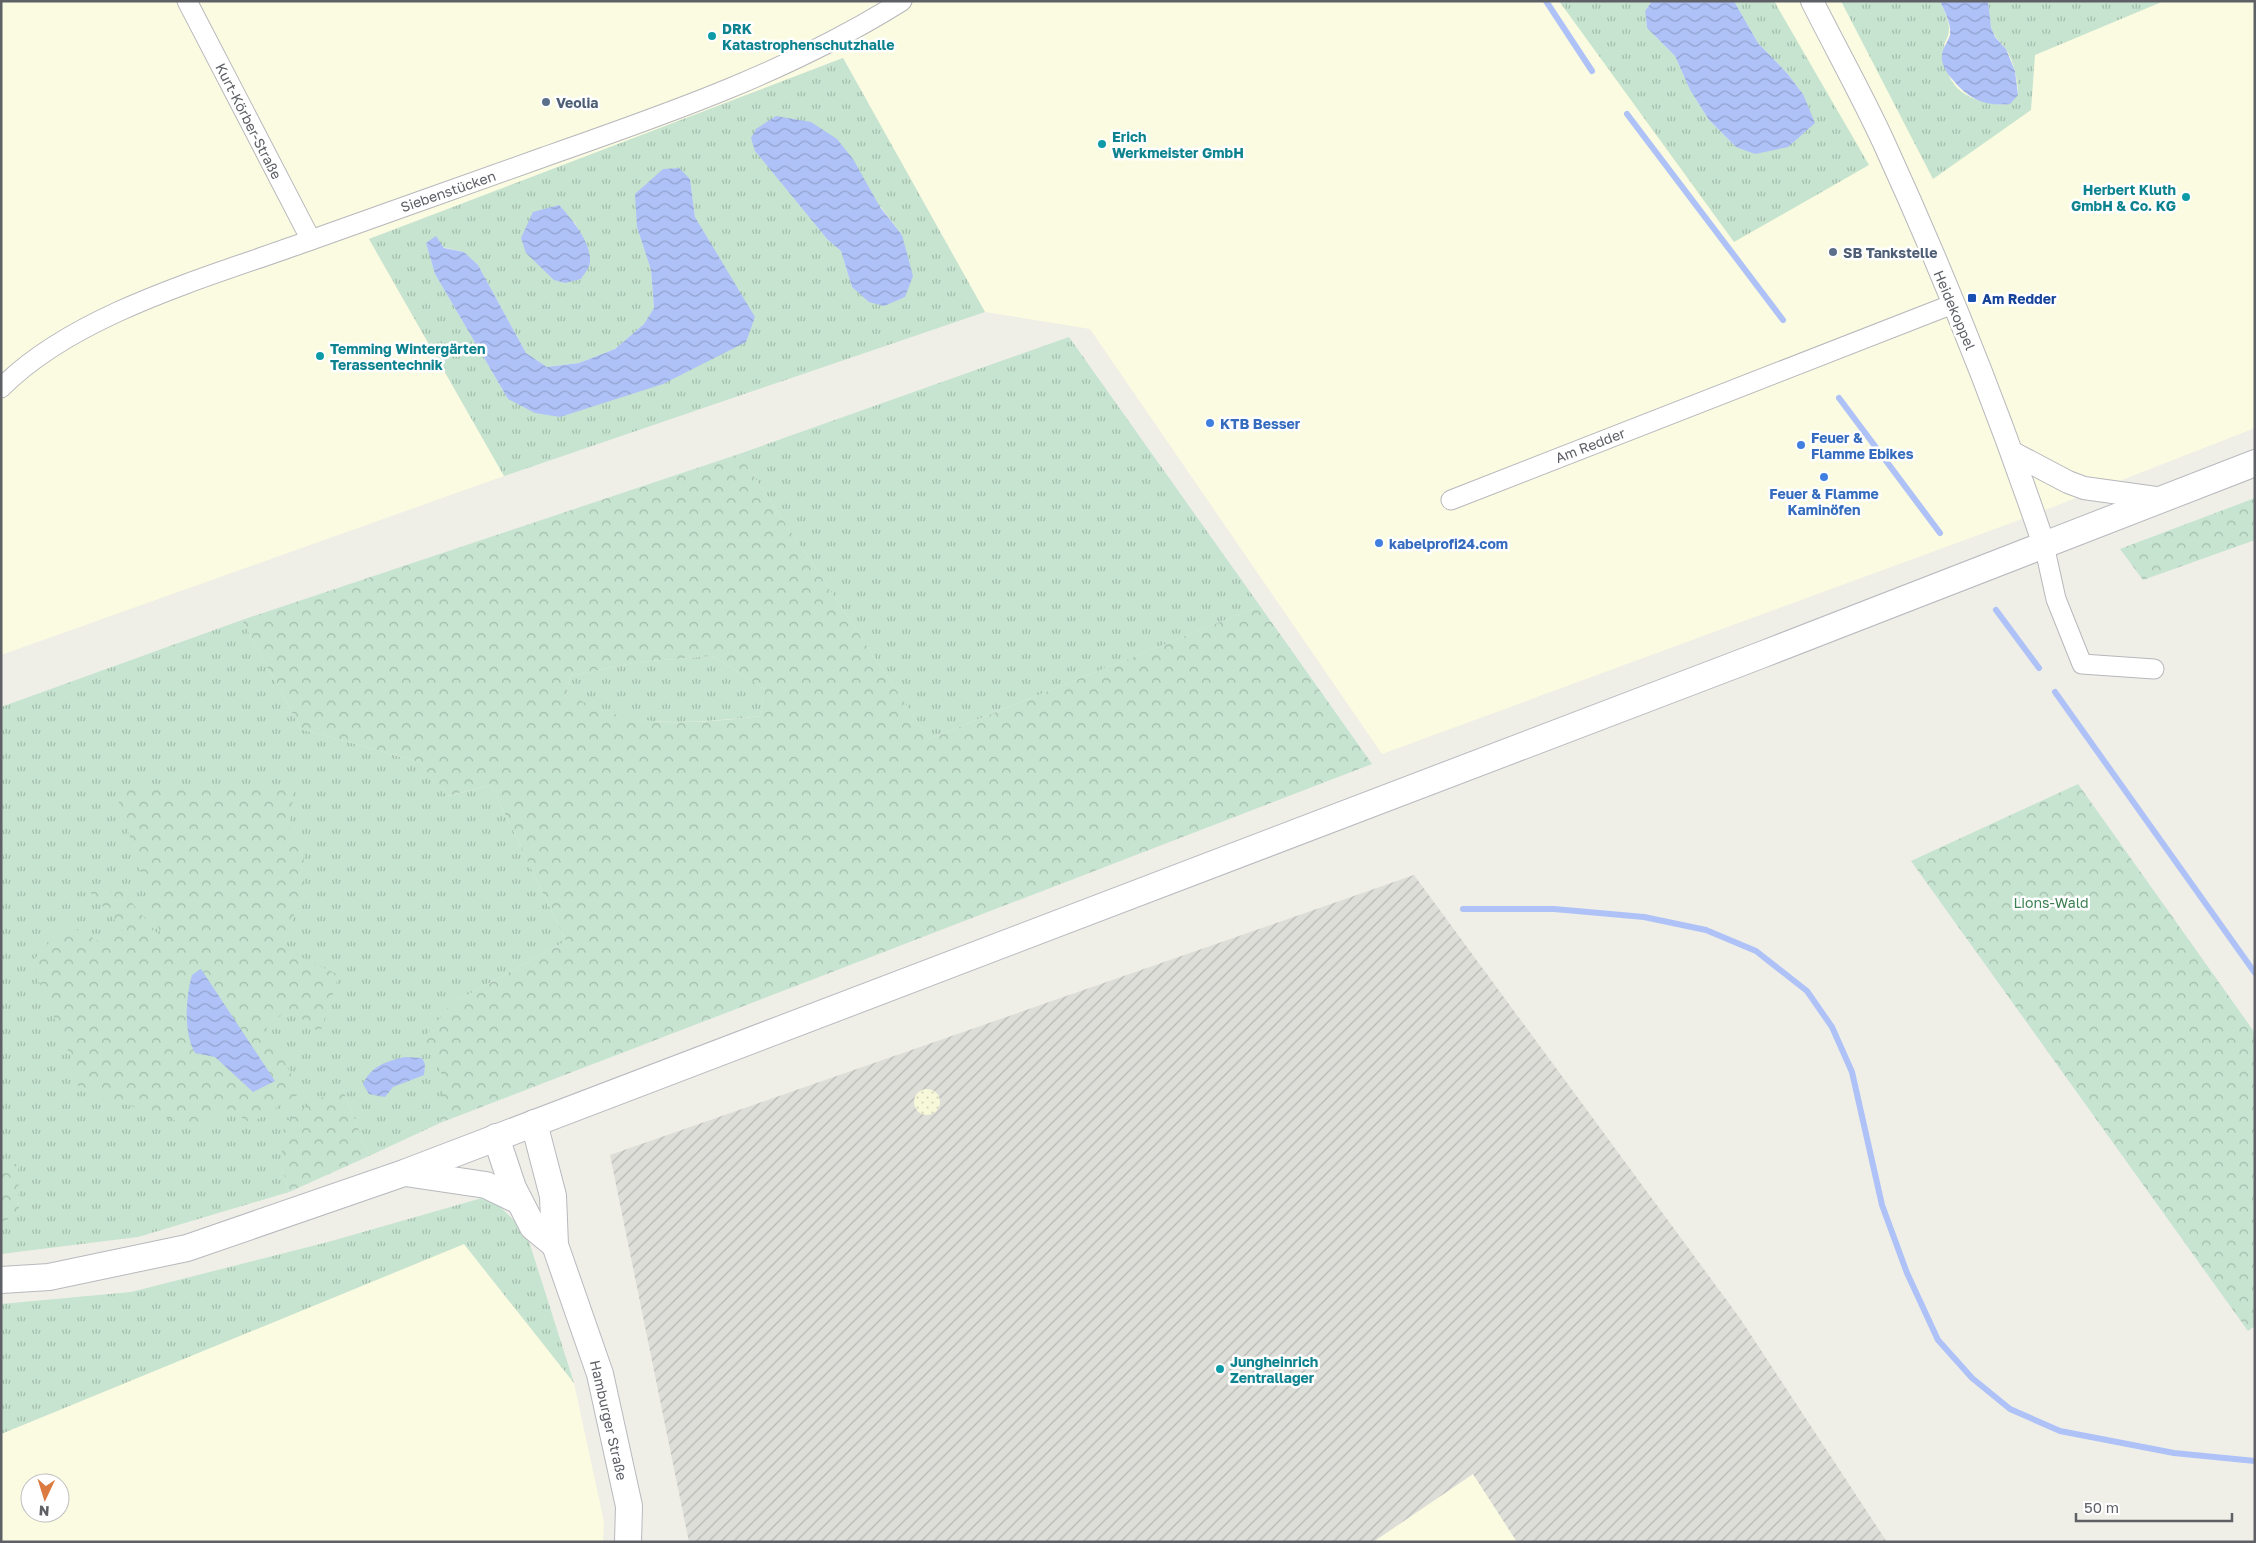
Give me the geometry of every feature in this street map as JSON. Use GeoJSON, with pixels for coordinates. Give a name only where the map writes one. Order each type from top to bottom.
{"type":"FeatureCollection","features":[{"type":"Feature","properties":{"kind":"main road"},"geometry":{"type":"LineString","coordinates":[[1,1280],[49,1277],[188,1248],[404,1173],[1761,656],[2255,463]]}},
{"type":"Feature","properties":{"kind":"main road","name":"Hamburger Straße"},"geometry":{"type":"LineString","coordinates":[[534,1123],[553,1196],[555,1245],[600,1374],[629,1506],[628,1542]]}},
{"type":"Feature","properties":{"kind":"main road"},"geometry":{"type":"LineString","coordinates":[[496,1137],[519,1201],[533,1228],[555,1245]]}},
{"type":"Feature","properties":{"kind":"main road"},"geometry":{"type":"LineString","coordinates":[[404,1173],[486,1186],[519,1201]]}},
{"type":"Feature","properties":{"kind":"street","name":"Kurt-Körber-Straße"},"geometry":{"type":"LineString","coordinates":[[187,1],[311,240]]}},
{"type":"Feature","properties":{"kind":"street","name":"Siebenstücken"},"geometry":{"type":"LineString","coordinates":[[1,388],[20,369],[82,330],[185,285],[613,133],[770,73],[860,26],[902,1]]}},
{"type":"Feature","properties":{"kind":"street","name":"Heidekoppel"},"geometry":{"type":"LineString","coordinates":[[1812,1],[1884,143],[1953,304],[1999,414],[2044,545]]}},
{"type":"Feature","properties":{"kind":"street","name":"Am Redder"},"geometry":{"type":"LineString","coordinates":[[1451,500],[1953,304]]}},
{"type":"Feature","properties":{"kind":"street"},"geometry":{"type":"LineString","coordinates":[[2013,453],[2068,482],[2084,488],[2163,499]]}},
{"type":"Feature","properties":{"kind":"street"},"geometry":{"type":"LineString","coordinates":[[2044,545],[2056,599],[2082,664],[2154,669]]}},
{"type":"Feature","properties":{"kind":"shaded area"},"geometry":{"type":"Polygon","coordinates":[[[1,1],[2255,1],[2255,428],[2022,519],[1382,754],[1090,329],[985,312],[843,58],[369,239],[504,476],[1,655],[1,1]]]}},
{"type":"Feature","properties":{"kind":"shaded area"},"geometry":{"type":"Polygon","coordinates":[[[1414,875],[1739,1317],[1887,1542],[1517,1542],[1473,1474],[1373,1542],[689,1542],[610,1155],[1414,875]]]}},
{"type":"Feature","properties":{"kind":"shaded area"},"geometry":{"type":"Polygon","coordinates":[[[464,1244],[574,1383],[604,1522],[603,1542],[1,1542],[1,1434],[464,1244]]]}},
{"type":"Feature","properties":{"kind":"shaded area"},"geometry":{"type":"Polygon","coordinates":[[[1473,1474],[1517,1542],[1373,1542],[1473,1474]]]}},
{"type":"Feature","properties":{"kind":"green space"},"geometry":{"type":"Polygon","coordinates":[[[1559,1],[1652,1],[1645,11],[1647,28],[1675,56],[1690,90],[1709,120],[1736,147],[1803,94],[1787,73],[1758,43],[1734,1],[1774,1],[1869,165],[1734,242],[1559,1]]]}},
{"type":"Feature","properties":{"kind":"green space"},"geometry":{"type":"Polygon","coordinates":[[[1841,1],[1940,1],[1949,28],[1944,44],[1948,72],[1953,83],[1959,90],[1972,98],[2004,105],[2018,95],[2017,83],[2009,54],[1995,36],[1992,28],[1988,1],[2164,1],[2035,55],[2031,110],[1933,179],[1841,1]]]}},
{"type":"Feature","properties":{"kind":"green space"},"geometry":{"type":"Polygon","coordinates":[[[843,58],[985,312],[504,476],[369,239],[843,58]],[[755,151],[827,239],[841,251],[852,287],[902,235],[881,207],[755,151]],[[690,179],[637,227],[651,270],[654,308],[644,324],[615,349],[579,363],[547,367],[526,353],[478,265],[464,252],[426,243],[435,274],[508,399],[755,318],[695,217],[690,179]],[[574,221],[581,279],[586,270],[589,256],[574,221]]]}},
{"type":"Feature","properties":{"kind":"green space"},"geometry":{"type":"Polygon","coordinates":[[[1069,337],[1260,606],[929,739],[739,454],[1069,337]]]}},
{"type":"Feature","properties":{"kind":"green space"},"geometry":{"type":"Polygon","coordinates":[[[739,454],[929,739],[1260,606],[1372,764],[440,1123],[443,1076],[422,1040],[451,1004],[566,941],[491,785],[447,796],[419,762],[301,729],[242,620],[739,454]],[[712,656],[638,662],[570,676],[567,692],[588,705],[611,713],[635,719],[685,722],[760,716],[765,689],[712,656]]]}},
{"type":"Feature","properties":{"kind":"green space"},"geometry":{"type":"Polygon","coordinates":[[[2255,498],[2255,540],[2143,580],[2120,549],[2255,498]]]}},
{"type":"Feature","properties":{"kind":"green space"},"geometry":{"type":"Polygon","coordinates":[[[242,620],[301,729],[419,762],[448,796],[491,785],[566,941],[451,1004],[440,1123],[369,1156],[343,1090],[281,1163],[289,1192],[138,1237],[1,1254],[1,1222],[19,1214],[17,1164],[1,1164],[1,707],[242,620]]]}},
{"type":"Feature","properties":{"kind":"green space"},"geometry":{"type":"Polygon","coordinates":[[[712,656],[765,689],[760,716],[696,722],[631,719],[590,707],[567,692],[570,676],[638,662],[712,656]]]}},
{"type":"Feature","properties":{"kind":"green space"},"geometry":{"type":"Polygon","coordinates":[[[132,784],[294,789],[289,832],[304,844],[303,884],[284,949],[339,975],[320,1033],[290,1010],[265,1025],[301,1093],[251,1123],[222,1106],[201,1129],[79,1089],[72,1060],[31,963],[67,923],[103,944],[123,930],[90,892],[122,891],[162,939],[115,790],[132,784]],[[215,1057],[253,1092],[275,1081],[215,1057]]]}},
{"type":"Feature","properties":{"kind":"green space","name":"Lions-Wald"},"geometry":{"type":"Polygon","coordinates":[[[2078,784],[2255,1033],[2255,1326],[2248,1331],[1911,861],[2078,784]]]}},
{"type":"Feature","properties":{"kind":"green space"},"geometry":{"type":"Polygon","coordinates":[[[343,1090],[369,1156],[289,1192],[281,1163],[284,1123],[315,1100],[343,1090]]]}},
{"type":"Feature","properties":{"kind":"green space"},"geometry":{"type":"Polygon","coordinates":[[[1,1164],[18,1164],[19,1215],[1,1222],[1,1164]]]}},
{"type":"Feature","properties":{"kind":"green space"},"geometry":{"type":"Polygon","coordinates":[[[489,1196],[526,1232],[574,1383],[464,1244],[1,1434],[1,1304],[131,1292],[328,1242],[489,1196]]]}},
{"type":"Feature","properties":{"kind":"sand"},"geometry":{"type":"Polygon","coordinates":[[[927,1089],[936,1093],[940,1102],[936,1111],[927,1115],[918,1111],[914,1102],[918,1093],[927,1089]]]}},
{"type":"Feature","properties":{"kind":"water"},"geometry":{"type":"Polygon","coordinates":[[[1652,1],[1734,1],[1758,43],[1787,73],[1803,94],[1815,123],[1788,147],[1755,154],[1736,147],[1709,120],[1690,90],[1675,56],[1647,28],[1645,11],[1652,1]]]}},
{"type":"Feature","properties":{"kind":"water"},"geometry":{"type":"Polygon","coordinates":[[[1940,1],[1988,1],[1991,27],[1995,37],[2006,49],[2015,71],[2018,95],[2010,104],[1985,103],[1971,97],[1959,87],[1948,73],[1943,65],[1942,56],[1950,35],[1950,27],[1940,1]]]}},
{"type":"Feature","properties":{"kind":"water"},"geometry":{"type":"Polygon","coordinates":[[[776,116],[811,122],[837,139],[853,159],[880,207],[902,235],[913,276],[905,297],[884,306],[869,302],[852,287],[841,251],[827,239],[755,151],[751,138],[756,129],[776,116]]]}},
{"type":"Feature","properties":{"kind":"water"},"geometry":{"type":"Polygon","coordinates":[[[679,168],[690,179],[695,217],[755,317],[746,342],[663,384],[560,417],[535,413],[508,399],[435,274],[426,243],[436,236],[444,248],[464,252],[478,265],[526,353],[547,367],[579,363],[615,349],[644,324],[654,308],[651,270],[637,227],[635,194],[663,169],[679,168]]]}},
{"type":"Feature","properties":{"kind":"water"},"geometry":{"type":"Polygon","coordinates":[[[559,205],[584,238],[590,261],[581,279],[565,283],[554,280],[526,253],[521,238],[533,212],[559,205]]]}},
{"type":"Feature","properties":{"kind":"water"},"geometry":{"type":"Polygon","coordinates":[[[201,969],[275,1081],[253,1092],[215,1057],[195,1053],[191,1045],[187,1025],[187,1004],[192,975],[201,969]]]}},
{"type":"Feature","properties":{"kind":"water"},"geometry":{"type":"Polygon","coordinates":[[[405,1057],[422,1058],[425,1064],[424,1075],[393,1087],[385,1097],[369,1094],[363,1084],[370,1073],[380,1065],[405,1057]]]}},
{"type":"Feature","properties":{"kind":"waterway"},"geometry":{"type":"LineString","coordinates":[[1546,1],[1592,71]]}},
{"type":"Feature","properties":{"kind":"waterway"},"geometry":{"type":"LineString","coordinates":[[1627,114],[1783,320]]}},
{"type":"Feature","properties":{"kind":"waterway"},"geometry":{"type":"LineString","coordinates":[[1839,398],[1940,533]]}},
{"type":"Feature","properties":{"kind":"waterway"},"geometry":{"type":"LineString","coordinates":[[1996,610],[2039,668]]}},
{"type":"Feature","properties":{"kind":"waterway"},"geometry":{"type":"LineString","coordinates":[[2055,692],[2255,973]]}},
{"type":"Feature","properties":{"kind":"waterway"},"geometry":{"type":"LineString","coordinates":[[1463,909],[1554,909],[1644,917],[1706,930],[1756,951],[1807,991],[1832,1027],[1852,1072],[1882,1205],[1907,1273],[1938,1340],[1972,1378],[2010,1409],[2060,1431],[2174,1453],[2255,1461]]}},
{"type":"Feature","properties":{"kind":"place","name":"DRK Katastrophenschutzhalle"},"geometry":{"type":"Point","coordinates":[712,36]}},
{"type":"Feature","properties":{"kind":"place","name":"Veolia"},"geometry":{"type":"Point","coordinates":[546,102]}},
{"type":"Feature","properties":{"kind":"place","name":"Erich Werkmeister GmbH"},"geometry":{"type":"Point","coordinates":[1102,144]}},
{"type":"Feature","properties":{"kind":"place","name":"Herbert Kluth GmbH & Co. KG"},"geometry":{"type":"Point","coordinates":[2186,197]}},
{"type":"Feature","properties":{"kind":"place","name":"SB Tankstelle"},"geometry":{"type":"Point","coordinates":[1833,252]}},
{"type":"Feature","properties":{"kind":"place","name":"Am Redder"},"geometry":{"type":"Point","coordinates":[1972,298]}},
{"type":"Feature","properties":{"kind":"place","name":"Temming Wintergärten Terassentechnik"},"geometry":{"type":"Point","coordinates":[320,356]}},
{"type":"Feature","properties":{"kind":"place","name":"KTB Besser"},"geometry":{"type":"Point","coordinates":[1210,423]}},
{"type":"Feature","properties":{"kind":"place","name":"Feuer & Flamme Ebikes"},"geometry":{"type":"Point","coordinates":[1801,445]}},
{"type":"Feature","properties":{"kind":"place","name":"Feuer & Flamme Kaminöfen"},"geometry":{"type":"Point","coordinates":[1824,477]}},
{"type":"Feature","properties":{"kind":"place","name":"kabelprofi24.com"},"geometry":{"type":"Point","coordinates":[1379,543]}},
{"type":"Feature","properties":{"kind":"place","name":"Jungheinrich Zentrallager"},"geometry":{"type":"Point","coordinates":[1220,1369]}}]}
